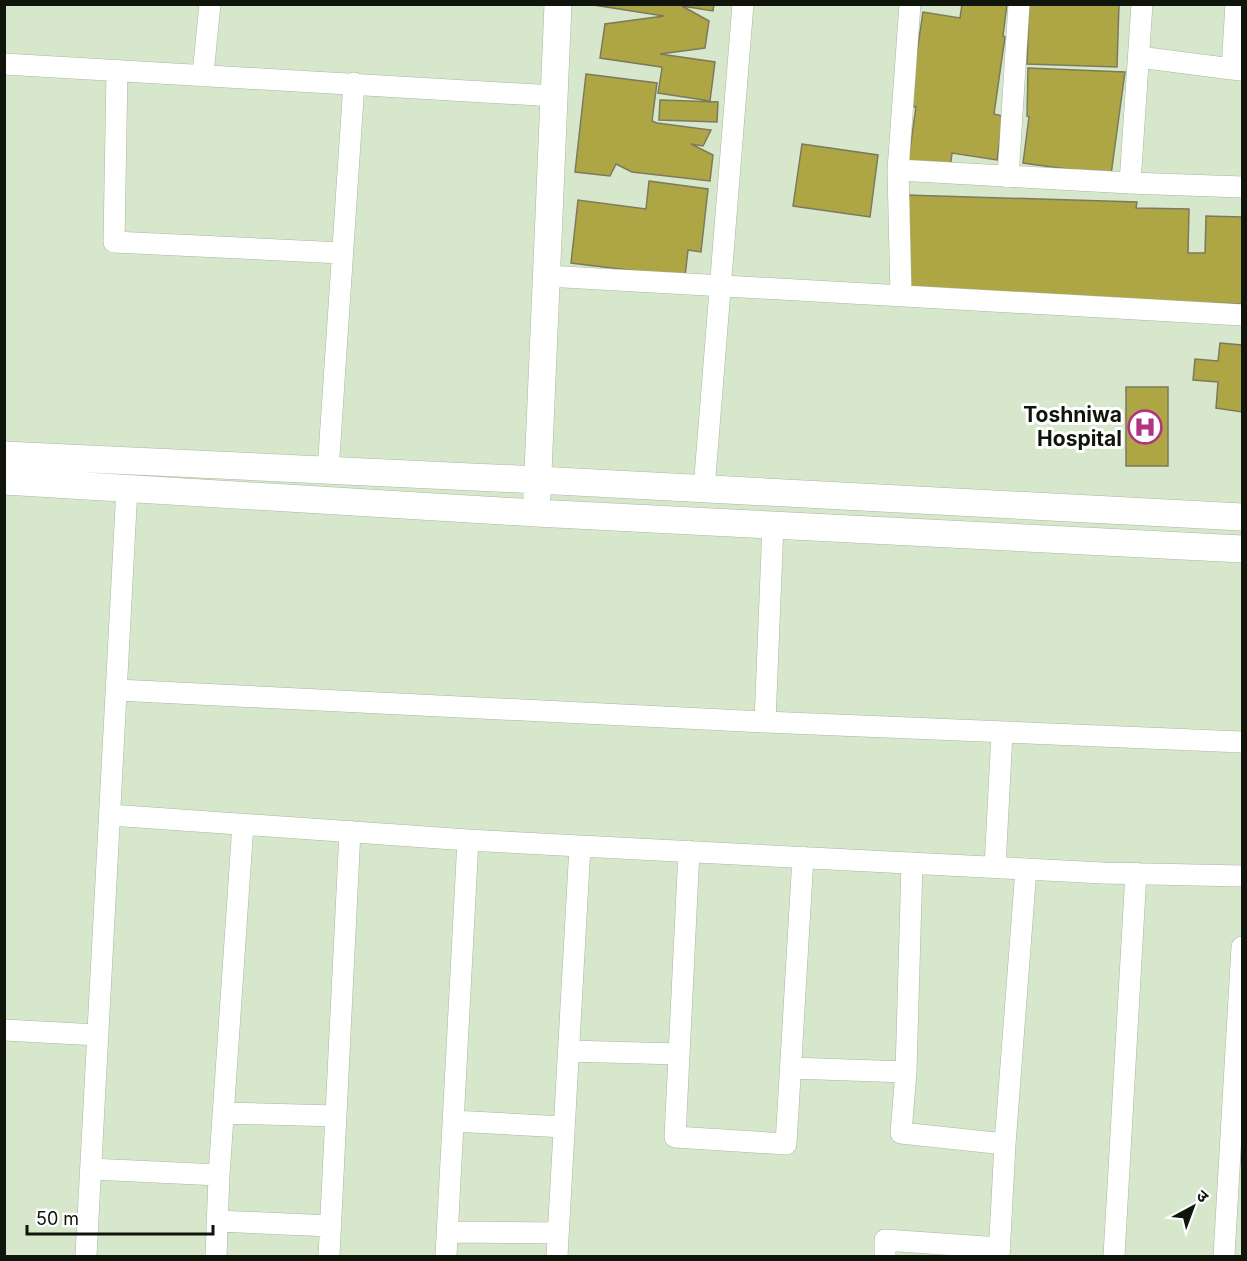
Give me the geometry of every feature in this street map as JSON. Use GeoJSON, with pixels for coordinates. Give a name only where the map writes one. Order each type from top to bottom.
{"type":"FeatureCollection","features":[{"type":"Feature","properties":{"kind":"street"},"geometry":{"type":"LineString","coordinates":[[203,74],[210,4]]}},
{"type":"Feature","properties":{"kind":"street"},"geometry":{"type":"LineString","coordinates":[[536,513],[558,4]]}},
{"type":"Feature","properties":{"kind":"street"},"geometry":{"type":"LineString","coordinates":[[704,489],[743,4]]}},
{"type":"Feature","properties":{"kind":"street"},"geometry":{"type":"LineString","coordinates":[[902,296],[898,170],[910,4]]}},
{"type":"Feature","properties":{"kind":"street"},"geometry":{"type":"LineString","coordinates":[[1008,177],[1018,4]]}},
{"type":"Feature","properties":{"kind":"street"},"geometry":{"type":"LineString","coordinates":[[1130,183],[1142,4]]}},
{"type":"Feature","properties":{"kind":"street"},"geometry":{"type":"LineString","coordinates":[[1139,57],[1237,70],[1236,4]]}},
{"type":"Feature","properties":{"kind":"street"},"geometry":{"type":"LineString","coordinates":[[4,64],[554,96]]}},
{"type":"Feature","properties":{"kind":"street"},"geometry":{"type":"LineString","coordinates":[[117,70],[114,242],[342,253]]}},
{"type":"Feature","properties":{"kind":"street"},"geometry":{"type":"LineString","coordinates":[[328,471],[354,83]]}},
{"type":"Feature","properties":{"kind":"street"},"geometry":{"type":"LineString","coordinates":[[898,170],[1242,187]]}},
{"type":"Feature","properties":{"kind":"street"},"geometry":{"type":"LineString","coordinates":[[546,276],[1242,315]]}},
{"type":"Feature","properties":{"kind":"street"},"geometry":{"type":"LineString","coordinates":[[4,455],[1242,517]]}},
{"type":"Feature","properties":{"kind":"street"},"geometry":{"type":"LineString","coordinates":[[4,481],[536,513],[1242,549]]}},
{"type":"Feature","properties":{"kind":"street"},"geometry":{"type":"LineString","coordinates":[[86,1257],[127,488]]}},
{"type":"Feature","properties":{"kind":"street"},"geometry":{"type":"LineString","coordinates":[[765,722],[773,525]]}},
{"type":"Feature","properties":{"kind":"street"},"geometry":{"type":"LineString","coordinates":[[117,690],[1002,733],[1242,742]]}},
{"type":"Feature","properties":{"kind":"street"},"geometry":{"type":"LineString","coordinates":[[995,867],[1002,733]]}},
{"type":"Feature","properties":{"kind":"street"},"geometry":{"type":"LineString","coordinates":[[110,815],[468,840],[1026,869],[1242,876]]}},
{"type":"Feature","properties":{"kind":"street"},"geometry":{"type":"LineString","coordinates":[[216,1257],[219,1175],[243,824]]}},
{"type":"Feature","properties":{"kind":"street"},"geometry":{"type":"LineString","coordinates":[[329,1257],[351,831]]}},
{"type":"Feature","properties":{"kind":"street"},"geometry":{"type":"LineString","coordinates":[[446,1257],[468,840]]}},
{"type":"Feature","properties":{"kind":"street"},"geometry":{"type":"LineString","coordinates":[[557,1257],[580,846]]}},
{"type":"Feature","properties":{"kind":"street"},"geometry":{"type":"LineString","coordinates":[[689,851],[675,1137],[786,1144],[803,857]]}},
{"type":"Feature","properties":{"kind":"street"},"geometry":{"type":"LineString","coordinates":[[912,863],[906,1072],[901,1133],[1005,1144]]}},
{"type":"Feature","properties":{"kind":"street"},"geometry":{"type":"LineString","coordinates":[[885,1257],[885,1240],[999,1252],[1026,869]]}},
{"type":"Feature","properties":{"kind":"street"},"geometry":{"type":"LineString","coordinates":[[1114,1257],[1136,873]]}},
{"type":"Feature","properties":{"kind":"street"},"geometry":{"type":"LineString","coordinates":[[1224,1257],[1242,947]]}},
{"type":"Feature","properties":{"kind":"street"},"geometry":{"type":"LineString","coordinates":[[4,1030],[98,1035]]}},
{"type":"Feature","properties":{"kind":"street"},"geometry":{"type":"LineString","coordinates":[[568,1051],[679,1054]]}},
{"type":"Feature","properties":{"kind":"street"},"geometry":{"type":"LineString","coordinates":[[791,1068],[906,1072]]}},
{"type":"Feature","properties":{"kind":"street"},"geometry":{"type":"LineString","coordinates":[[223,1113],[336,1116]]}},
{"type":"Feature","properties":{"kind":"street"},"geometry":{"type":"LineString","coordinates":[[453,1121],[564,1127]]}},
{"type":"Feature","properties":{"kind":"street"},"geometry":{"type":"LineString","coordinates":[[91,1169],[219,1175]]}},
{"type":"Feature","properties":{"kind":"street"},"geometry":{"type":"LineString","coordinates":[[217,1221],[331,1226]]}},
{"type":"Feature","properties":{"kind":"street"},"geometry":{"type":"LineString","coordinates":[[447,1232],[558,1233]]}},
{"type":"Feature","properties":{"kind":"building"},"geometry":{"type":"Polygon","coordinates":[[[587,4],[714,4],[713,11],[682,6],[709,21],[705,48],[660,54],[715,62],[710,101],[658,93],[661,67],[600,58],[605,24],[664,16],[587,4]]]}},
{"type":"Feature","properties":{"kind":"building"},"geometry":{"type":"Polygon","coordinates":[[[962,4],[1007,4],[1003,36],[1005,37],[994,114],[1003,116],[997,160],[952,153],[950,169],[908,163],[916,107],[909,106],[923,12],[960,18],[962,4]]]}},
{"type":"Feature","properties":{"kind":"building"},"geometry":{"type":"Polygon","coordinates":[[[1029,4],[1119,4],[1117,67],[1027,64],[1029,4]]]}},
{"type":"Feature","properties":{"kind":"building"},"geometry":{"type":"Polygon","coordinates":[[[1028,68],[1125,72],[1111,175],[1023,163],[1029,117],[1027,116],[1028,68]]]}},
{"type":"Feature","properties":{"kind":"building"},"geometry":{"type":"Polygon","coordinates":[[[586,74],[657,83],[652,121],[711,130],[703,146],[691,144],[713,155],[710,181],[632,172],[616,164],[610,176],[575,172],[586,74]]]}},
{"type":"Feature","properties":{"kind":"building"},"geometry":{"type":"Polygon","coordinates":[[[660,100],[718,102],[717,122],[659,120],[660,100]]]}},
{"type":"Feature","properties":{"kind":"building"},"geometry":{"type":"Polygon","coordinates":[[[802,144],[878,155],[870,217],[793,206],[802,144]]]}},
{"type":"Feature","properties":{"kind":"building"},"geometry":{"type":"Polygon","coordinates":[[[649,181],[708,189],[701,252],[688,250],[685,277],[571,263],[578,200],[646,209],[649,181]]]}},
{"type":"Feature","properties":{"kind":"building"},"geometry":{"type":"Polygon","coordinates":[[[906,195],[1137,202],[1136,208],[1189,209],[1188,253],[1205,253],[1206,216],[1242,217],[1242,304],[902,294],[906,195]]]}},
{"type":"Feature","properties":{"kind":"building"},"geometry":{"type":"Polygon","coordinates":[[[1220,343],[1242,345],[1242,412],[1216,408],[1218,382],[1193,380],[1195,359],[1218,361],[1220,343]]]}},
{"type":"Feature","properties":{"kind":"building"},"geometry":{"type":"Polygon","coordinates":[[[1126,387],[1168,387],[1168,466],[1126,466],[1126,387]]]}},
{"type":"Feature","properties":{"kind":"place","name":"Toshniwa Hospital"},"geometry":{"type":"Point","coordinates":[1145,427]}}]}
